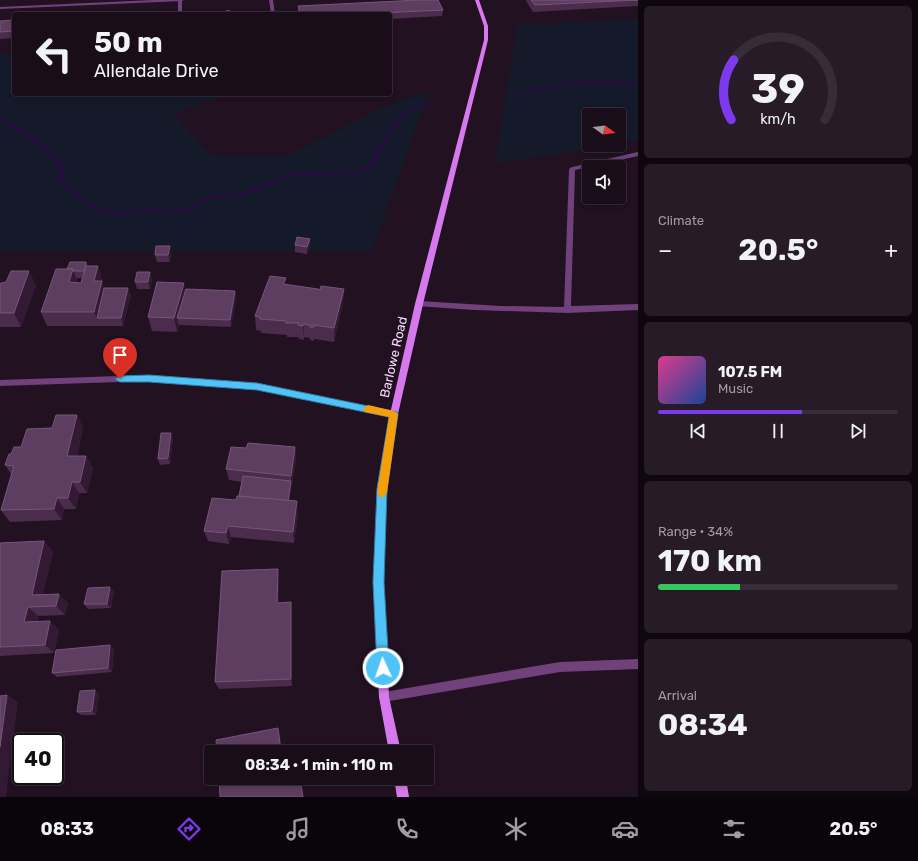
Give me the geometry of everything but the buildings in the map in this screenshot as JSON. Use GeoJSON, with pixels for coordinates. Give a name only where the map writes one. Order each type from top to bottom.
{"type":"FeatureCollection","features":[{"type":"Feature","properties":{"kind":"street"},"geometry":{"type":"LineString","coordinates":[[0,8],[181,0],[180,12]]}},
{"type":"Feature","properties":{"kind":"street"},"geometry":{"type":"LineString","coordinates":[[272,0],[273,12]]}},
{"type":"Feature","properties":{"kind":"street","name":"Barlowe Road"},"geometry":{"type":"LineString","coordinates":[[394,745],[384,697],[378,582],[382,489],[394,414],[419,304],[486,40],[486,26],[477,0]]}},
{"type":"Feature","properties":{"kind":"street"},"geometry":{"type":"LineString","coordinates":[[567,310],[572,169],[638,154]]}},
{"type":"Feature","properties":{"kind":"street"},"geometry":{"type":"LineString","coordinates":[[419,304],[502,310],[567,310],[638,307]]}},
{"type":"Feature","properties":{"kind":"street"},"geometry":{"type":"LineString","coordinates":[[0,383],[149,378],[257,387],[394,414]]}},
{"type":"Feature","properties":{"kind":"street"},"geometry":{"type":"LineString","coordinates":[[384,697],[560,668],[638,664]]}},
{"type":"Feature","properties":{"kind":"street"},"geometry":{"type":"LineString","coordinates":[[401,785],[403,797]]}},
{"type":"Feature","properties":{"kind":"shaded area"},"geometry":{"type":"Polygon","coordinates":[[[638,19],[638,139],[626,142],[626,108],[582,108],[582,150],[495,163],[517,25],[638,19]]]}},
{"type":"Feature","properties":{"kind":"shaded area"},"geometry":{"type":"Polygon","coordinates":[[[0,54],[12,54],[12,96],[225,96],[173,114],[213,156],[285,157],[380,109],[429,91],[372,251],[0,251],[0,54]]]}},
{"type":"Feature","properties":{"kind":"waterway"},"geometry":{"type":"LineString","coordinates":[[515,94],[573,83],[638,83]]}},
{"type":"Feature","properties":{"kind":"waterway"},"geometry":{"type":"LineString","coordinates":[[0,120],[27,133],[42,145],[62,167],[60,180],[77,196],[102,211],[123,215],[145,210],[168,213],[188,210],[209,197],[237,197],[294,174],[357,173],[370,167],[377,152],[404,113],[427,105]]}},
{"type":"Feature","properties":{"kind":"slow traffic"},"geometry":{"type":"LineString","coordinates":[[368,409],[394,414],[382,493]]}},
{"type":"Feature","properties":{"kind":"route"},"geometry":{"type":"LineString","coordinates":[[120,379],[149,378],[257,387],[394,414],[382,489],[378,582],[383,668]]}}]}
